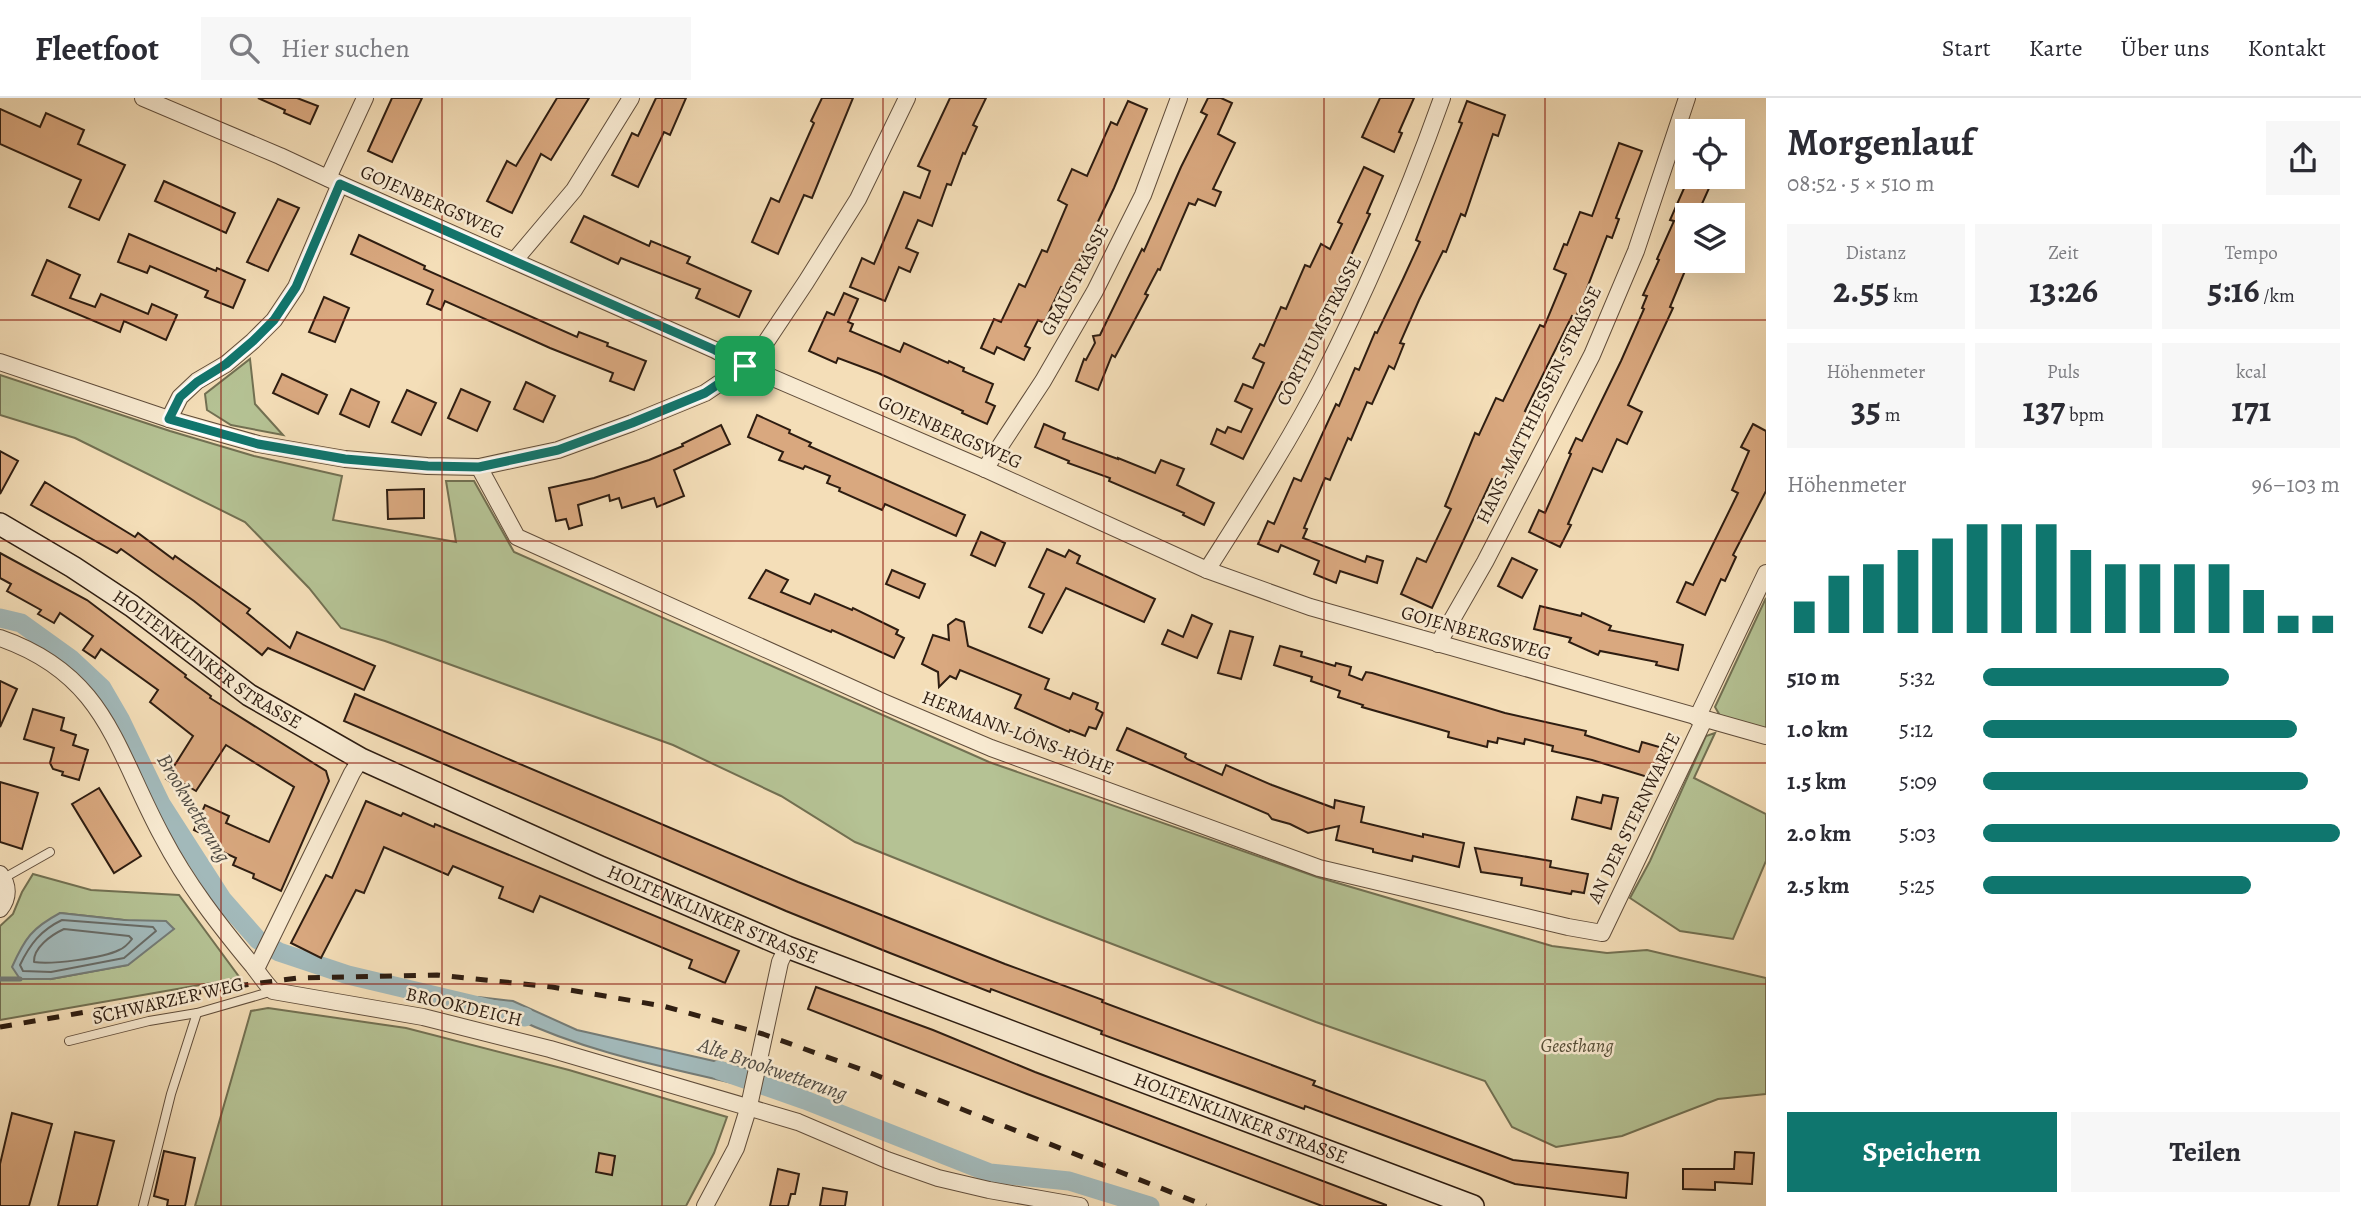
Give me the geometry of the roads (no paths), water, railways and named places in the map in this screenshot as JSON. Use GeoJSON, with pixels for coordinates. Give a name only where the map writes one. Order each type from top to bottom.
{"type":"FeatureCollection","features":[{"type":"Feature","properties":{"kind":"main road","name":"HOLTENKLINKER STRASSE"},"geometry":{"type":"LineString","coordinates":[[0,524],[132,606],[249,695],[361,760],[787,947],[1473,1206]]}},
{"type":"Feature","properties":{"kind":"street","name":"GOJENBERGSWEG"},"geometry":{"type":"LineString","coordinates":[[142,98],[715,350],[745,366],[985,469],[1207,570],[1310,607],[1766,736]]}},
{"type":"Feature","properties":{"kind":"street"},"geometry":{"type":"LineString","coordinates":[[169,419],[180,397],[253,341],[274,320],[296,287],[365,98]]}},
{"type":"Feature","properties":{"kind":"street"},"geometry":{"type":"LineString","coordinates":[[514,261],[574,190],[631,98]]}},
{"type":"Feature","properties":{"kind":"street"},"geometry":{"type":"LineString","coordinates":[[0,362],[169,419],[258,444],[345,459],[479,467],[558,450],[705,393],[745,366],[766,342],[858,199],[907,98]]}},
{"type":"Feature","properties":{"kind":"street","name":"GRAUSTRASSE"},"geometry":{"type":"LineString","coordinates":[[985,469],[1043,382],[1095,292],[1143,195],[1180,98]]}},
{"type":"Feature","properties":{"kind":"street","name":"CORTHUMSTRASSE"},"geometry":{"type":"LineString","coordinates":[[1207,570],[1268,473],[1321,379],[1371,276],[1415,174],[1442,98]]}},
{"type":"Feature","properties":{"kind":"street","name":"HANS-MATTHIESSEN-STRASSE"},"geometry":{"type":"LineString","coordinates":[[1438,644],[1485,562],[1592,355],[1636,251],[1687,98]]}},
{"type":"Feature","properties":{"kind":"street","name":"HERMANN-LÖNS-HÖHE"},"geometry":{"type":"LineString","coordinates":[[479,467],[517,537],[991,748],[1319,869],[1602,933]]}},
{"type":"Feature","properties":{"kind":"street","name":"AN DER STERNWARTE"},"geometry":{"type":"LineString","coordinates":[[1602,933],[1766,573]]}},
{"type":"Feature","properties":{"kind":"street"},"geometry":{"type":"LineString","coordinates":[[0,638],[47,660],[90,698],[119,745],[162,836],[190,886],[273,991]]}},
{"type":"Feature","properties":{"kind":"street"},"geometry":{"type":"LineString","coordinates":[[256,969],[361,760]]}},
{"type":"Feature","properties":{"kind":"street"},"geometry":{"type":"LineString","coordinates":[[0,909],[7,897],[2,876]]}},
{"type":"Feature","properties":{"kind":"street"},"geometry":{"type":"LineString","coordinates":[[705,1206],[736,1148],[749,1106],[780,962],[787,947]]}},
{"type":"Feature","properties":{"kind":"street","name":"BROOKDEICH"},"geometry":{"type":"LineString","coordinates":[[273,991],[424,1017],[550,1049],[798,1122],[887,1160],[938,1178],[1073,1205]]}},
{"type":"Feature","properties":{"kind":"lane"},"geometry":{"type":"LineString","coordinates":[[2,876],[50,852]]}},
{"type":"Feature","properties":{"kind":"lane","name":"SCHWARZER WEG"},"geometry":{"type":"LineString","coordinates":[[69,1041],[149,1021],[197,1013],[273,991]]}},
{"type":"Feature","properties":{"kind":"lane"},"geometry":{"type":"LineString","coordinates":[[143,1206],[171,1094],[197,1013]]}},
{"type":"Feature","properties":{"kind":"water"},"geometry":{"type":"Polygon","coordinates":[[[60,913],[124,920],[166,921],[174,929],[128,965],[51,979],[20,979],[12,967],[21,948],[36,929],[60,913]]]}},
{"type":"Feature","properties":{"kind":"water"},"geometry":{"type":"Polygon","coordinates":[[[478,997],[513,1001],[577,1030],[745,1068],[741,1085],[626,1057],[570,1040],[515,1018],[478,997]]]}},
{"type":"Feature","properties":{"kind":"waterway","name":"Brookwetterung"},"geometry":{"type":"LineString","coordinates":[[0,618],[21,623],[71,659],[102,688],[161,804],[222,899],[258,940],[279,952],[348,975],[525,1017]]}},
{"type":"Feature","properties":{"kind":"waterway"},"geometry":{"type":"LineString","coordinates":[[0,979],[20,979]]}},
{"type":"Feature","properties":{"kind":"waterway","name":"Alte Brookwetterung"},"geometry":{"type":"LineString","coordinates":[[719,1070],[805,1100],[990,1173],[1069,1181],[1150,1206]]}},
{"type":"Feature","properties":{"kind":"railway"},"geometry":{"type":"LineString","coordinates":[[0,1027],[229,987],[298,978],[437,975],[552,987],[663,1006],[763,1034],[863,1070],[1206,1206]]}},
{"type":"Feature","properties":{"kind":"park label","name":"Geesthang"},"geometry":{"type":"Point","coordinates":[1577,1046]}}]}
